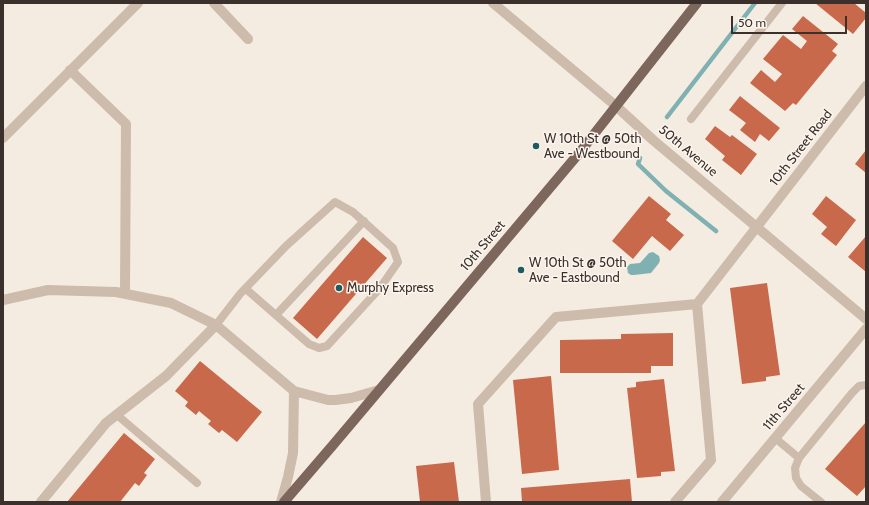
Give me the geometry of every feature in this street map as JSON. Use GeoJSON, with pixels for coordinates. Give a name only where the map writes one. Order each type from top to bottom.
{"type":"FeatureCollection","features":[{"type":"Feature","properties":{"kind":"main road","name":"10th Street"},"geometry":{"type":"LineString","coordinates":[[282,502],[379,390],[580,152],[697,3]]}},
{"type":"Feature","properties":{"kind":"street"},"geometry":{"type":"LineString","coordinates":[[3,138],[138,3]]}},
{"type":"Feature","properties":{"kind":"street"},"geometry":{"type":"LineString","coordinates":[[214,3],[248,39]]}},
{"type":"Feature","properties":{"kind":"street","name":"50th Avenue"},"geometry":{"type":"LineString","coordinates":[[493,3],[866,319]]}},
{"type":"Feature","properties":{"kind":"street"},"geometry":{"type":"LineString","coordinates":[[70,70],[126,124],[125,294]]}},
{"type":"Feature","properties":{"kind":"street","name":"10th Street Road"},"geometry":{"type":"LineString","coordinates":[[697,304],[866,86]]}},
{"type":"Feature","properties":{"kind":"street"},"geometry":{"type":"LineString","coordinates":[[3,300],[48,290],[116,292],[171,303],[216,325],[294,391],[328,400],[335,400],[352,398],[379,390]]}},
{"type":"Feature","properties":{"kind":"street"},"geometry":{"type":"LineString","coordinates":[[486,502],[478,404],[556,316],[697,304],[711,460],[675,502]]}},
{"type":"Feature","properties":{"kind":"street"},"geometry":{"type":"LineString","coordinates":[[41,502],[106,423],[166,376],[216,325]]}},
{"type":"Feature","properties":{"kind":"street","name":"11th Street"},"geometry":{"type":"LineString","coordinates":[[722,502],[866,329]]}},
{"type":"Feature","properties":{"kind":"street"},"geometry":{"type":"LineString","coordinates":[[282,502],[293,453],[294,391]]}},
{"type":"Feature","properties":{"kind":"lane"},"geometry":{"type":"LineString","coordinates":[[691,119],[782,3]]}},
{"type":"Feature","properties":{"kind":"lane"},"geometry":{"type":"LineString","coordinates":[[216,325],[246,289],[286,246],[335,202],[353,212],[393,248],[398,262],[380,288],[327,346],[319,348],[309,344],[246,289]]}},
{"type":"Feature","properties":{"kind":"lane"},"geometry":{"type":"LineString","coordinates":[[276,315],[364,221]]}},
{"type":"Feature","properties":{"kind":"lane"},"geometry":{"type":"LineString","coordinates":[[821,502],[801,486],[796,478],[795,468],[799,458],[852,393],[860,386],[866,385]]}},
{"type":"Feature","properties":{"kind":"lane"},"geometry":{"type":"LineString","coordinates":[[116,415],[197,483]]}},
{"type":"Feature","properties":{"kind":"lane"},"geometry":{"type":"LineString","coordinates":[[775,438],[799,458]]}},
{"type":"Feature","properties":{"kind":"water"},"geometry":{"type":"Polygon","coordinates":[[[653,252],[659,256],[660,260],[651,273],[631,275],[628,273],[627,267],[630,264],[640,263],[649,253],[653,252]]]}},
{"type":"Feature","properties":{"kind":"building"},"geometry":{"type":"Polygon","coordinates":[[[815,3],[854,3],[866,13],[866,18],[853,34],[815,3]]]}},
{"type":"Feature","properties":{"kind":"building"},"geometry":{"type":"Polygon","coordinates":[[[803,16],[838,44],[832,51],[837,55],[796,105],[793,103],[785,111],[750,83],[761,70],[775,82],[782,74],[763,59],[783,35],[801,49],[807,41],[792,29],[803,16]]]}},
{"type":"Feature","properties":{"kind":"building"},"geometry":{"type":"Polygon","coordinates":[[[740,96],[780,128],[769,141],[760,134],[755,142],[740,130],[746,123],[729,110],[740,96]]]}},
{"type":"Feature","properties":{"kind":"building"},"geometry":{"type":"Polygon","coordinates":[[[715,126],[730,137],[732,135],[757,154],[741,175],[722,160],[725,156],[705,139],[715,126]]]}},
{"type":"Feature","properties":{"kind":"building"},"geometry":{"type":"Polygon","coordinates":[[[866,150],[866,173],[855,164],[866,150]]]}},
{"type":"Feature","properties":{"kind":"building"},"geometry":{"type":"Polygon","coordinates":[[[649,196],[671,214],[666,220],[684,235],[670,251],[652,236],[633,259],[612,241],[649,196]]]}},
{"type":"Feature","properties":{"kind":"building"},"geometry":{"type":"Polygon","coordinates":[[[826,196],[856,220],[836,246],[821,234],[827,227],[812,214],[826,196]]]}},
{"type":"Feature","properties":{"kind":"building"},"geometry":{"type":"Polygon","coordinates":[[[866,236],[866,272],[848,257],[866,236]]]}},
{"type":"Feature","properties":{"kind":"building"},"geometry":{"type":"Polygon","coordinates":[[[363,237],[387,258],[317,339],[293,318],[363,237]]]}},
{"type":"Feature","properties":{"kind":"building"},"geometry":{"type":"Polygon","coordinates":[[[767,283],[780,375],[766,377],[766,381],[742,384],[730,288],[767,283]]]}},
{"type":"Feature","properties":{"kind":"building"},"geometry":{"type":"Polygon","coordinates":[[[673,333],[673,366],[651,366],[651,373],[560,373],[560,340],[621,339],[621,334],[673,333]]]}},
{"type":"Feature","properties":{"kind":"building"},"geometry":{"type":"Polygon","coordinates":[[[200,361],[262,412],[237,442],[222,430],[219,433],[208,424],[211,421],[199,411],[196,415],[185,406],[188,402],[175,391],[200,361]]]}},
{"type":"Feature","properties":{"kind":"building"},"geometry":{"type":"Polygon","coordinates":[[[551,376],[559,470],[522,474],[513,380],[551,376]]]}},
{"type":"Feature","properties":{"kind":"building"},"geometry":{"type":"Polygon","coordinates":[[[664,379],[675,471],[661,472],[661,476],[637,478],[627,388],[636,387],[636,382],[664,379]]]}},
{"type":"Feature","properties":{"kind":"building"},"geometry":{"type":"Polygon","coordinates":[[[866,422],[866,486],[857,496],[825,469],[866,422]]]}},
{"type":"Feature","properties":{"kind":"building"},"geometry":{"type":"Polygon","coordinates":[[[124,433],[155,459],[144,473],[147,475],[139,486],[135,483],[120,502],[67,502],[124,433]]]}},
{"type":"Feature","properties":{"kind":"building"},"geometry":{"type":"Polygon","coordinates":[[[454,462],[459,502],[420,502],[416,466],[454,462]]]}},
{"type":"Feature","properties":{"kind":"building"},"geometry":{"type":"Polygon","coordinates":[[[630,479],[632,502],[522,502],[521,488],[630,479]]]}},
{"type":"Feature","properties":{"kind":"waterway"},"geometry":{"type":"LineString","coordinates":[[667,117],[755,3]]}},
{"type":"Feature","properties":{"kind":"waterway"},"geometry":{"type":"LineString","coordinates":[[640,158],[638,164],[666,191],[716,231]]}},
{"type":"Feature","properties":{"kind":"place","name":"W 10th St @ 50th Ave - Westbound"},"geometry":{"type":"Point","coordinates":[536,146]}},
{"type":"Feature","properties":{"kind":"place","name":"W 10th St @ 50th Ave - Eastbound"},"geometry":{"type":"Point","coordinates":[521,270]}},
{"type":"Feature","properties":{"kind":"place","name":"Murphy Express"},"geometry":{"type":"Point","coordinates":[339,288]}}]}
